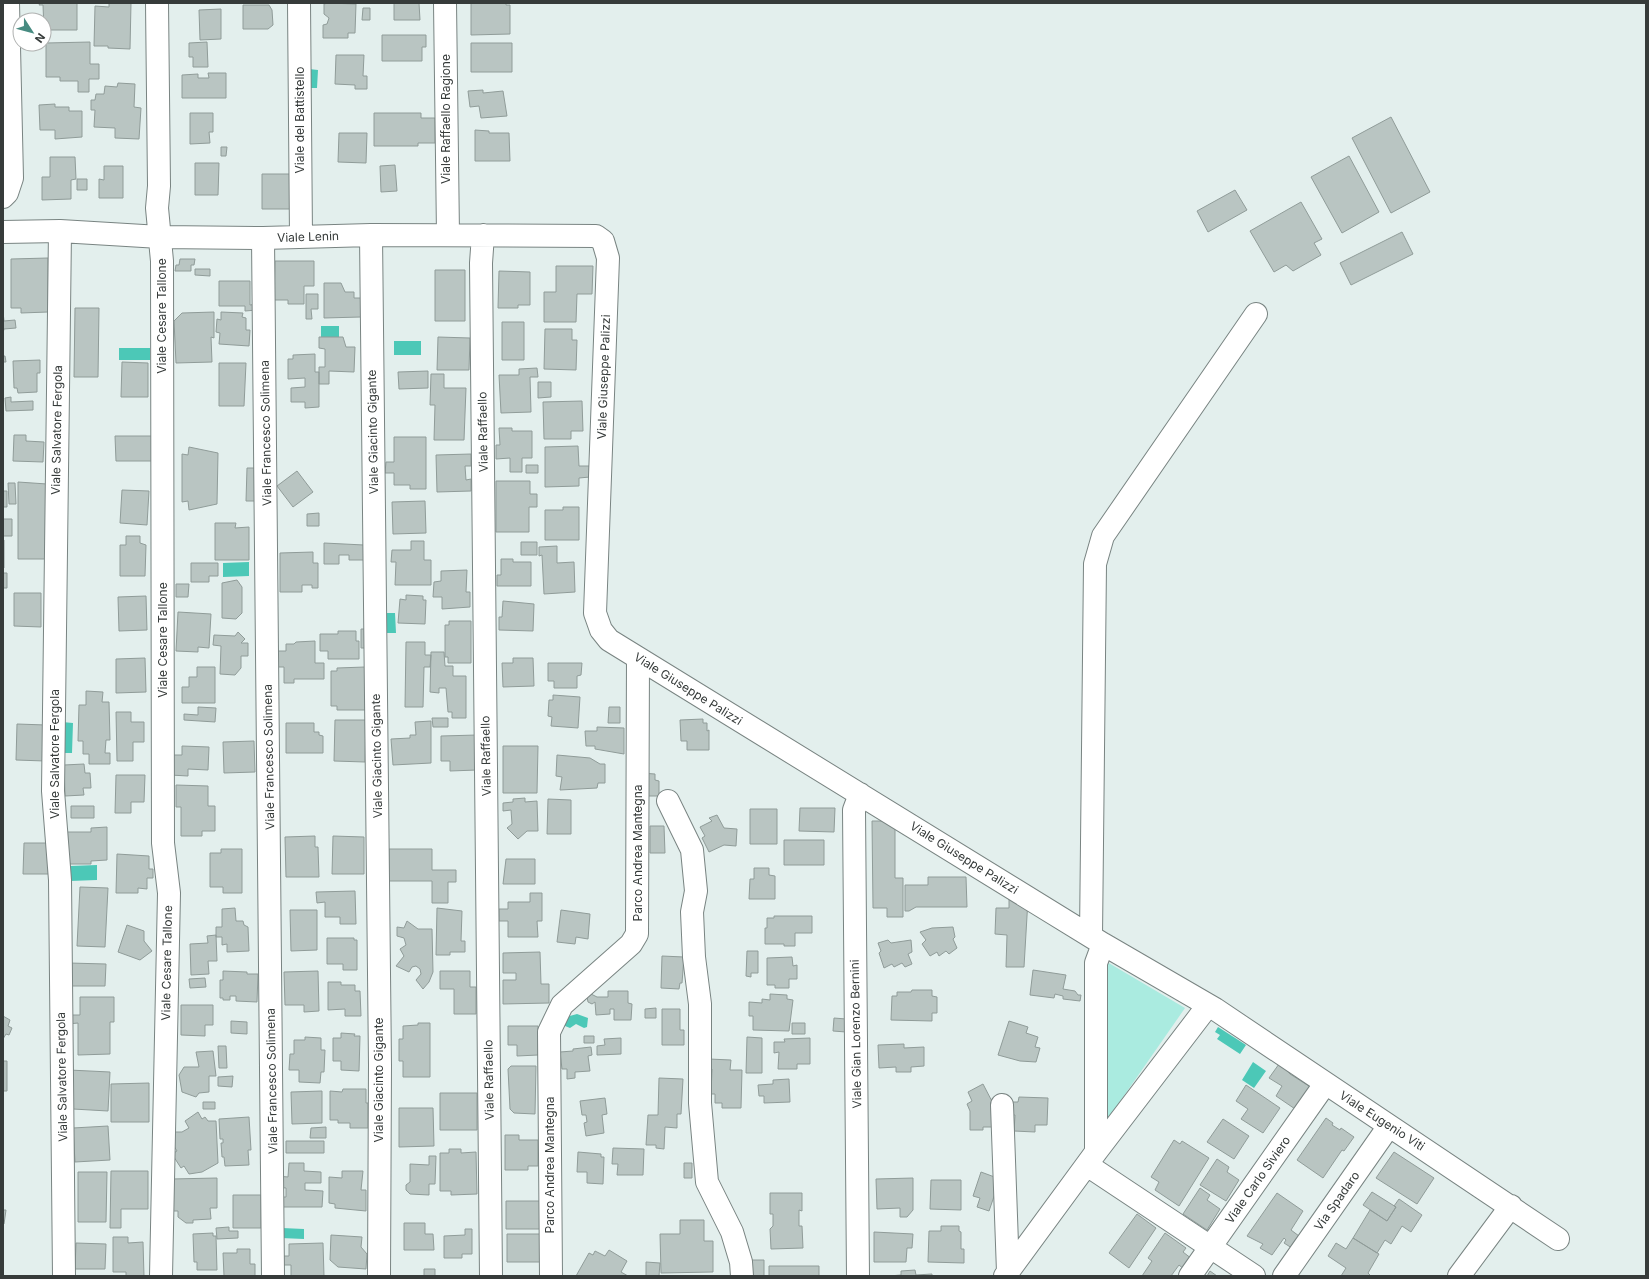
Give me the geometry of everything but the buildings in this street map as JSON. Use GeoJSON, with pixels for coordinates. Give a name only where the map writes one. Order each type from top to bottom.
{"type":"FeatureCollection","features":[{"type":"Feature","properties":{"kind":"street"},"geometry":{"type":"LineString","coordinates":[[3,197],[7,193],[12,178],[8,3]]}},
{"type":"Feature","properties":{"kind":"street","name":"Viale Cesare Tallone"},"geometry":{"type":"LineString","coordinates":[[158,3],[159,186],[157,208],[162,277],[163,842],[168,893],[161,1276]]}},
{"type":"Feature","properties":{"kind":"street","name":"Viale del Battistello"},"geometry":{"type":"LineString","coordinates":[[299,3],[301,238]]}},
{"type":"Feature","properties":{"kind":"street","name":"Viale Raffaello Ragione"},"geometry":{"type":"LineString","coordinates":[[445,3],[448,235]]}},
{"type":"Feature","properties":{"kind":"street","name":"Viale Lenin"},"geometry":{"type":"LineString","coordinates":[[3,232],[60,231],[160,237],[263,238],[371,235],[596,236],[603,241],[607,250]]}},
{"type":"Feature","properties":{"kind":"street","name":"Viale Salvatore Fergola"},"geometry":{"type":"LineString","coordinates":[[60,231],[53,791],[60,880],[64,1276]]}},
{"type":"Feature","properties":{"kind":"street","name":"Viale Giacinto Gigante"},"geometry":{"type":"LineString","coordinates":[[371,235],[380,1065],[379,1276]]}},
{"type":"Feature","properties":{"kind":"street","name":"Viale Raffaello"},"geometry":{"type":"LineString","coordinates":[[482,235],[481,263],[491,1276]]}},
{"type":"Feature","properties":{"kind":"street","name":"Viale Francesco Solimena"},"geometry":{"type":"LineString","coordinates":[[263,238],[273,1276]]}},
{"type":"Feature","properties":{"kind":"street","name":"Viale Giuseppe Palizzi"},"geometry":{"type":"LineString","coordinates":[[607,250],[608,258],[595,613],[601,630],[609,640],[638,658],[1097,940],[1206,1004]]}},
{"type":"Feature","properties":{"kind":"street"},"geometry":{"type":"LineString","coordinates":[[1092,1158],[1097,940],[1095,564],[1103,536],[1256,314]]}},
{"type":"Feature","properties":{"kind":"street","name":"Parco Andrea Mantegna"},"geometry":{"type":"LineString","coordinates":[[551,1276],[549,1032],[562,1005],[631,944],[637,934],[638,658]]}},
{"type":"Feature","properties":{"kind":"street","name":"Viale Gian Lorenzo Bernini"},"geometry":{"type":"LineString","coordinates":[[858,1276],[854,810],[860,794]]}},
{"type":"Feature","properties":{"kind":"street"},"geometry":{"type":"LineString","coordinates":[[668,801],[692,850],[696,891],[692,912],[694,957],[700,1004],[700,1103],[707,1182],[732,1232],[741,1262],[742,1276]]}},
{"type":"Feature","properties":{"kind":"street"},"geometry":{"type":"LineString","coordinates":[[1006,1274],[1203,1012],[1206,1004]]}},
{"type":"Feature","properties":{"kind":"street","name":"Viale Eugenio Viti"},"geometry":{"type":"LineString","coordinates":[[1206,1004],[1532,1220],[1558,1239]]}},
{"type":"Feature","properties":{"kind":"street","name":"Viale Carlo Siviero"},"geometry":{"type":"LineString","coordinates":[[1190,1276],[1325,1084]]}},
{"type":"Feature","properties":{"kind":"street"},"geometry":{"type":"LineString","coordinates":[[1002,1105],[1006,1274]]}},
{"type":"Feature","properties":{"kind":"street","name":"Via Spadaro"},"geometry":{"type":"LineString","coordinates":[[1284,1276],[1389,1126]]}},
{"type":"Feature","properties":{"kind":"street"},"geometry":{"type":"LineString","coordinates":[[1092,1158],[1211,1247],[1254,1276]]}},
{"type":"Feature","properties":{"kind":"street"},"geometry":{"type":"LineString","coordinates":[[1459,1276],[1511,1206]]}},
{"type":"Feature","properties":{"kind":"shaded area"},"geometry":{"type":"Polygon","coordinates":[[[309,69],[318,70],[317,88],[309,88],[309,69]]]}},
{"type":"Feature","properties":{"kind":"shaded area"},"geometry":{"type":"Polygon","coordinates":[[[321,326],[339,326],[339,338],[321,338],[321,326]]]}},
{"type":"Feature","properties":{"kind":"shaded area"},"geometry":{"type":"Polygon","coordinates":[[[394,341],[421,341],[421,355],[394,355],[394,341]]]}},
{"type":"Feature","properties":{"kind":"shaded area"},"geometry":{"type":"Polygon","coordinates":[[[119,348],[150,348],[150,360],[119,360],[119,348]]]}},
{"type":"Feature","properties":{"kind":"shaded area"},"geometry":{"type":"Polygon","coordinates":[[[249,562],[249,576],[223,577],[223,563],[249,562]]]}},
{"type":"Feature","properties":{"kind":"shaded area"},"geometry":{"type":"Polygon","coordinates":[[[384,613],[395,613],[396,633],[384,633],[384,613]]]}},
{"type":"Feature","properties":{"kind":"shaded area"},"geometry":{"type":"Polygon","coordinates":[[[62,722],[73,723],[72,753],[60,753],[62,722]]]}},
{"type":"Feature","properties":{"kind":"shaded area"},"geometry":{"type":"Polygon","coordinates":[[[97,865],[97,880],[70,881],[70,866],[97,865]]]}},
{"type":"Feature","properties":{"kind":"shaded area"},"geometry":{"type":"Polygon","coordinates":[[[1107,962],[1185,1008],[1105,1123],[1107,962]]]}},
{"type":"Feature","properties":{"kind":"shaded area"},"geometry":{"type":"Polygon","coordinates":[[[577,1014],[588,1018],[587,1027],[584,1028],[576,1024],[570,1028],[565,1026],[564,1020],[566,1017],[577,1014]]]}},
{"type":"Feature","properties":{"kind":"shaded area"},"geometry":{"type":"Polygon","coordinates":[[[1218,1027],[1246,1045],[1240,1054],[1217,1039],[1220,1035],[1215,1032],[1218,1027]]]}},
{"type":"Feature","properties":{"kind":"shaded area"},"geometry":{"type":"Polygon","coordinates":[[[1253,1062],[1266,1071],[1254,1088],[1242,1080],[1253,1062]]]}},
{"type":"Feature","properties":{"kind":"shaded area"},"geometry":{"type":"Polygon","coordinates":[[[282,1228],[304,1229],[304,1239],[281,1238],[282,1228]]]}}]}
